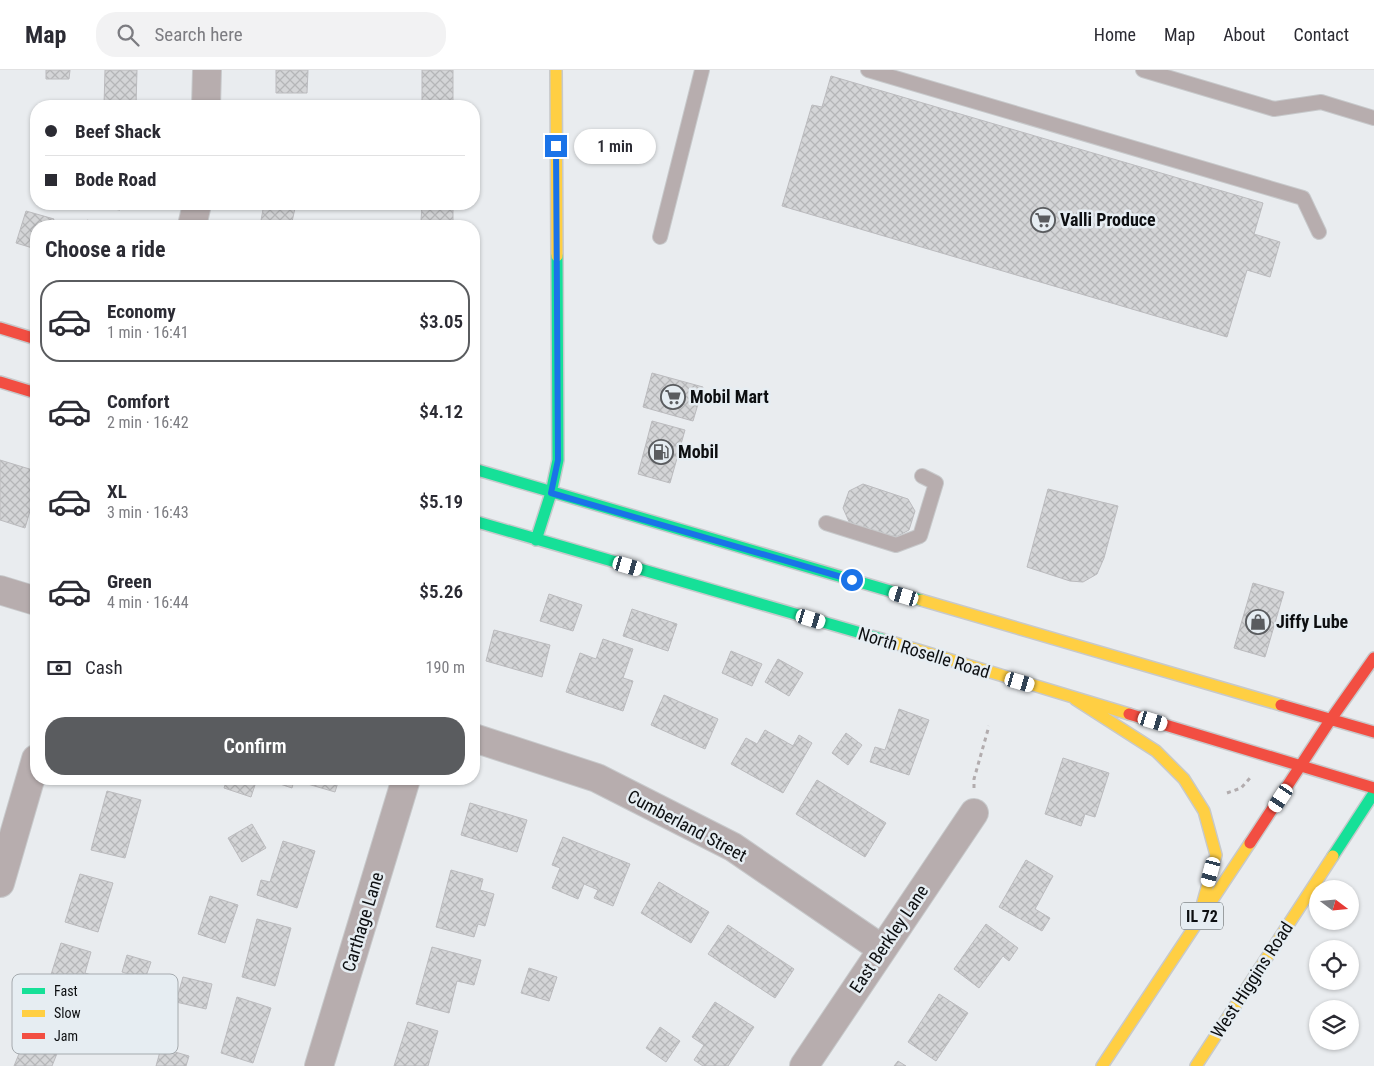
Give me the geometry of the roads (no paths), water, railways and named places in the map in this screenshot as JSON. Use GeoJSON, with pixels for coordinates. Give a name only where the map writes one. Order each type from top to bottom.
{"type":"FeatureCollection","features":[{"type":"Feature","properties":{"kind":"main road"},"geometry":{"type":"LineString","coordinates":[[536,540],[551,493],[558,460],[556,70]]}},
{"type":"Feature","properties":{"kind":"main road"},"geometry":{"type":"LineString","coordinates":[[0,328],[30,336]]}},
{"type":"Feature","properties":{"kind":"main road"},"geometry":{"type":"LineString","coordinates":[[0,382],[30,391]]}},
{"type":"Feature","properties":{"kind":"main road"},"geometry":{"type":"LineString","coordinates":[[480,471],[1374,732]]}},
{"type":"Feature","properties":{"kind":"main road","name":"North Roselle Road"},"geometry":{"type":"LineString","coordinates":[[480,522],[536,540],[774,607],[1374,788]]}},
{"type":"Feature","properties":{"kind":"main road","name":"IL 72"},"geometry":{"type":"LineString","coordinates":[[1102,1066],[1302,766],[1331,719],[1374,658]]}},
{"type":"Feature","properties":{"kind":"main road"},"geometry":{"type":"LineString","coordinates":[[1075,699],[1156,751],[1184,779],[1204,811],[1216,855],[1197,923]]}},
{"type":"Feature","properties":{"kind":"main road","name":"West Higgins Road"},"geometry":{"type":"LineString","coordinates":[[1196,1066],[1374,793]]}},
{"type":"Feature","properties":{"kind":"street"},"geometry":{"type":"LineString","coordinates":[[206,70],[206,100]]}},
{"type":"Feature","properties":{"kind":"street"},"geometry":{"type":"LineString","coordinates":[[0,590],[30,599]]}},
{"type":"Feature","properties":{"kind":"street","name":"Cumberland Street"},"geometry":{"type":"LineString","coordinates":[[480,740],[597,778],[733,847],[882,949]]}},
{"type":"Feature","properties":{"kind":"street"},"geometry":{"type":"LineString","coordinates":[[0,883],[30,780]]}},
{"type":"Feature","properties":{"kind":"street","name":"Carthage Lane"},"geometry":{"type":"LineString","coordinates":[[319,1066],[404,785]]}},
{"type":"Feature","properties":{"kind":"street","name":"East Berkley Lane"},"geometry":{"type":"LineString","coordinates":[[804,1066],[974,813]]}},
{"type":"Feature","properties":{"kind":"lane"},"geometry":{"type":"LineString","coordinates":[[660,237],[702,70]]}},
{"type":"Feature","properties":{"kind":"lane"},"geometry":{"type":"LineString","coordinates":[[868,70],[1303,198],[1319,232]]}},
{"type":"Feature","properties":{"kind":"lane"},"geometry":{"type":"LineString","coordinates":[[1143,70],[1274,109],[1322,102],[1374,118]]}},
{"type":"Feature","properties":{"kind":"lane"},"geometry":{"type":"LineString","coordinates":[[826,523],[896,545],[920,536],[936,483],[922,476]]}},
{"type":"Feature","properties":{"kind":"place","name":"Valli Produce"},"geometry":{"type":"Point","coordinates":[1043,220]}},
{"type":"Feature","properties":{"kind":"place","name":"Mobil Mart"},"geometry":{"type":"Point","coordinates":[673,397]}},
{"type":"Feature","properties":{"kind":"place","name":"Mobil"},"geometry":{"type":"Point","coordinates":[661,452]}},
{"type":"Feature","properties":{"kind":"place","name":"Jiffy Lube"},"geometry":{"type":"Point","coordinates":[1258,622]}}]}
